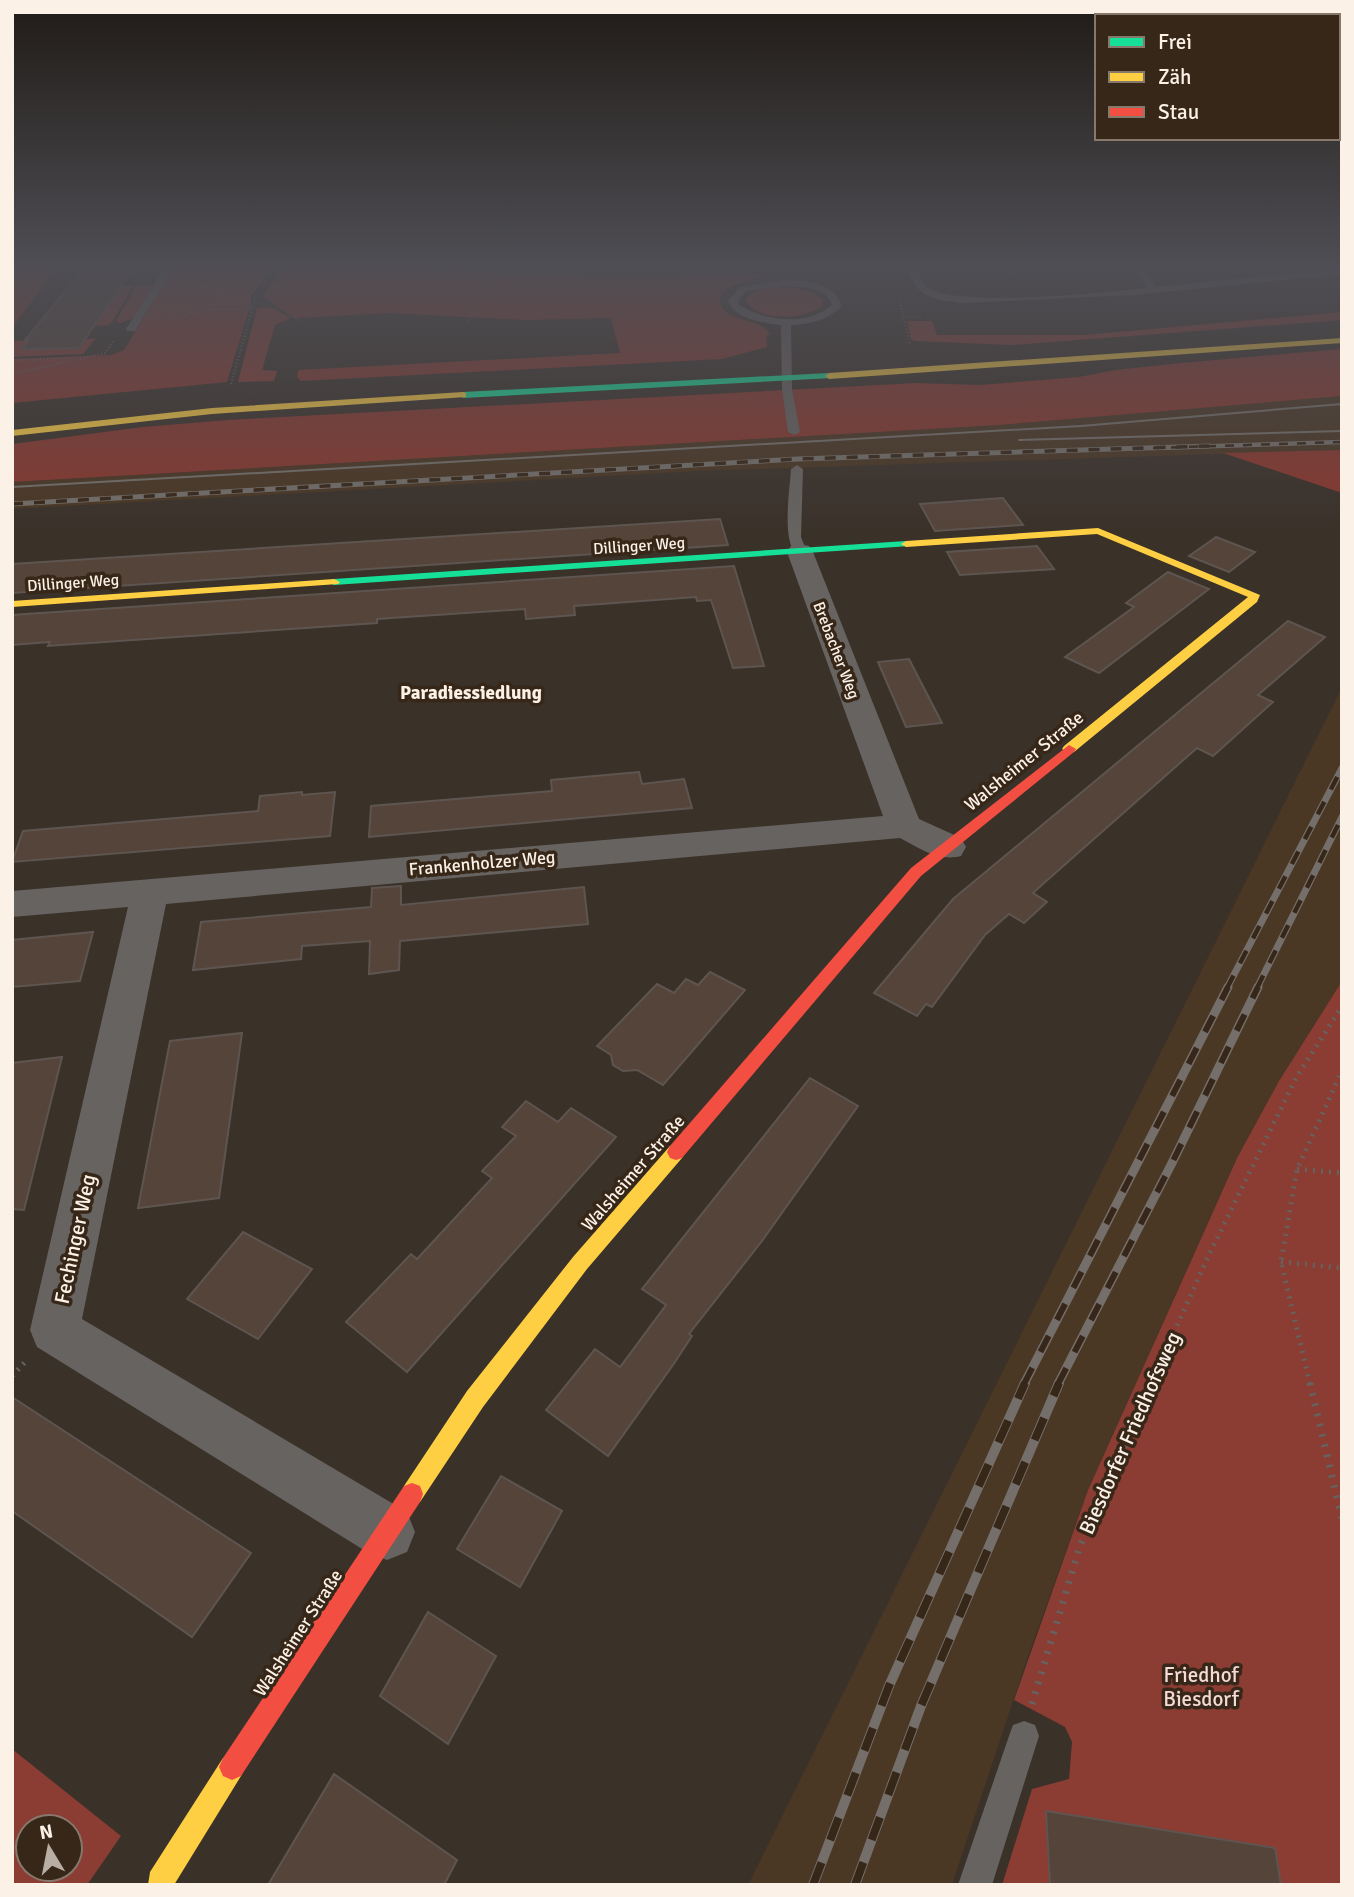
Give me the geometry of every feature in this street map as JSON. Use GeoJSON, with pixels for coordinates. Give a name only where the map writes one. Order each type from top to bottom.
{"type":"FeatureCollection","features":[{"type":"Feature","properties":{"kind":"main road"},"geometry":{"type":"LineString","coordinates":[[12,433],[114,420],[271,407],[1049,355]]}},
{"type":"Feature","properties":{"kind":"main road"},"geometry":{"type":"LineString","coordinates":[[12,423],[183,403],[285,396],[1098,360],[1165,355]]}},
{"type":"Feature","properties":{"kind":"main road","name":"Dillinger Weg"},"geometry":{"type":"LineString","coordinates":[[12,604],[1098,531],[1254,595]]}},
{"type":"Feature","properties":{"kind":"main road","name":"Walsheimer Straße"},"geometry":{"type":"LineString","coordinates":[[160,1882],[202,1813],[475,1399],[580,1263],[916,873],[1252,600],[1254,595]]}},
{"type":"Feature","properties":{"kind":"street","name":"Brebacher Weg"},"geometry":{"type":"LineString","coordinates":[[800,552],[904,826]]}},
{"type":"Feature","properties":{"kind":"street"},"geometry":{"type":"LineString","coordinates":[[904,826],[948,847]]}},
{"type":"Feature","properties":{"kind":"street","name":"Frankenholzer Weg"},"geometry":{"type":"LineString","coordinates":[[12,904],[904,826]]}},
{"type":"Feature","properties":{"kind":"street","name":"Fechinger Weg"},"geometry":{"type":"LineString","coordinates":[[150,892],[55,1329],[387,1532]]}},
{"type":"Feature","properties":{"kind":"lane"},"geometry":{"type":"LineString","coordinates":[[786,355],[794,432]]}},
{"type":"Feature","properties":{"kind":"lane","name":"Brebacher Weg"},"geometry":{"type":"LineString","coordinates":[[797,469],[794,537],[800,552]]}},
{"type":"Feature","properties":{"kind":"lane"},"geometry":{"type":"LineString","coordinates":[[975,1885],[1024,1736]]}},
{"type":"Feature","properties":{"kind":"path"},"geometry":{"type":"LineString","coordinates":[[12,374],[95,355]]}},
{"type":"Feature","properties":{"kind":"path"},"geometry":{"type":"LineString","coordinates":[[231,385],[240,355]]}},
{"type":"Feature","properties":{"kind":"path"},"geometry":{"type":"LineString","coordinates":[[12,360],[81,357]]}},
{"type":"Feature","properties":{"kind":"path","name":"Biesdorfer Friedhofsweg"},"geometry":{"type":"LineString","coordinates":[[1024,1736],[1080,1546],[1206,1261],[1296,1078],[1342,1006]]}},
{"type":"Feature","properties":{"kind":"path"},"geometry":{"type":"LineString","coordinates":[[1342,1070],[1297,1169],[1281,1262],[1342,1519]]}},
{"type":"Feature","properties":{"kind":"path"},"geometry":{"type":"LineString","coordinates":[[1297,1169],[1342,1173]]}},
{"type":"Feature","properties":{"kind":"path"},"geometry":{"type":"LineString","coordinates":[[1281,1262],[1342,1268]]}},
{"type":"Feature","properties":{"kind":"shaded area"},"geometry":{"type":"Polygon","coordinates":[[[235,355],[227,382],[12,403],[12,359],[235,355]]]}},
{"type":"Feature","properties":{"kind":"shaded area"},"geometry":{"type":"Polygon","coordinates":[[[591,355],[739,355],[722,359],[301,381],[297,377],[298,370],[591,355]]]}},
{"type":"Feature","properties":{"kind":"shaded area"},"geometry":{"type":"Polygon","coordinates":[[[1278,355],[1342,355],[1342,396],[999,425],[12,482],[12,444],[143,427],[228,420],[916,383],[980,385],[1079,377],[1181,363],[1278,355]]]}},
{"type":"Feature","properties":{"kind":"shaded area"},"geometry":{"type":"Polygon","coordinates":[[[1342,396],[1342,450],[700,471],[12,509],[12,482],[999,425],[1342,396]]]}},
{"type":"Feature","properties":{"kind":"shaded area"},"geometry":{"type":"Polygon","coordinates":[[[1342,450],[1342,493],[1223,453],[1342,450]]]}},
{"type":"Feature","properties":{"kind":"shaded area"},"geometry":{"type":"Polygon","coordinates":[[[1342,687],[1342,981],[1279,1081],[1237,1158],[1088,1490],[1026,1662],[952,1885],[748,1885],[1342,687]]]}},
{"type":"Feature","properties":{"kind":"green space"},"geometry":{"type":"Polygon","coordinates":[[[12,355],[71,355],[12,357],[12,355]]]}},
{"type":"Feature","properties":{"kind":"green space"},"geometry":{"type":"Polygon","coordinates":[[[245,355],[266,355],[262,370],[277,371],[274,381],[238,382],[245,355]]]}},
{"type":"Feature","properties":{"kind":"green space","name":"Friedhof Biesdorf"},"geometry":{"type":"Polygon","coordinates":[[[1342,981],[1342,1885],[1002,1885],[1032,1789],[1069,1779],[1072,1742],[1065,1727],[1014,1700],[1088,1490],[1237,1158],[1279,1081],[1342,981]]]}},
{"type":"Feature","properties":{"kind":"green space"},"geometry":{"type":"Polygon","coordinates":[[[12,1749],[121,1836],[87,1885],[12,1885],[12,1749]]]}},
{"type":"Feature","properties":{"kind":"building"},"geometry":{"type":"Polygon","coordinates":[[[1003,498],[1023,525],[935,531],[920,504],[1003,498]]]}},
{"type":"Feature","properties":{"kind":"building"},"geometry":{"type":"Polygon","coordinates":[[[720,519],[728,545],[12,593],[12,564],[720,519]]]}},
{"type":"Feature","properties":{"kind":"building"},"geometry":{"type":"Polygon","coordinates":[[[1216,537],[1255,552],[1229,572],[1189,556],[1216,537]]]}},
{"type":"Feature","properties":{"kind":"building"},"geometry":{"type":"Polygon","coordinates":[[[1037,546],[1054,569],[960,575],[947,552],[1037,546]]]}},
{"type":"Feature","properties":{"kind":"building"},"geometry":{"type":"Polygon","coordinates":[[[734,566],[764,666],[733,668],[711,600],[697,601],[696,597],[574,606],[575,615],[526,619],[525,609],[377,619],[377,623],[48,646],[50,642],[12,645],[12,615],[734,566]]]}},
{"type":"Feature","properties":{"kind":"building"},"geometry":{"type":"Polygon","coordinates":[[[1168,572],[1209,589],[1099,673],[1065,657],[1134,607],[1126,603],[1168,572]]]}},
{"type":"Feature","properties":{"kind":"building"},"geometry":{"type":"Polygon","coordinates":[[[1288,621],[1325,637],[1258,695],[1273,702],[1213,756],[1197,748],[1033,893],[1047,902],[1024,923],[1009,914],[985,935],[932,1007],[926,1004],[917,1016],[874,993],[953,899],[1288,621]]]}},
{"type":"Feature","properties":{"kind":"building"},"geometry":{"type":"Polygon","coordinates":[[[909,659],[942,723],[906,727],[878,662],[909,659]]]}},
{"type":"Feature","properties":{"kind":"building"},"geometry":{"type":"Polygon","coordinates":[[[639,772],[642,784],[684,779],[692,808],[369,837],[371,806],[552,791],[551,780],[639,772]]]}},
{"type":"Feature","properties":{"kind":"building"},"geometry":{"type":"Polygon","coordinates":[[[302,792],[302,795],[335,792],[330,836],[12,862],[23,831],[258,811],[260,796],[302,792]]]}},
{"type":"Feature","properties":{"kind":"building"},"geometry":{"type":"Polygon","coordinates":[[[401,886],[401,905],[584,887],[588,924],[400,941],[399,970],[369,974],[370,941],[302,946],[301,959],[193,970],[201,922],[371,907],[372,888],[401,886]]]}},
{"type":"Feature","properties":{"kind":"building"},"geometry":{"type":"Polygon","coordinates":[[[93,932],[80,981],[12,987],[12,940],[93,932]]]}},
{"type":"Feature","properties":{"kind":"building"},"geometry":{"type":"Polygon","coordinates":[[[710,972],[745,990],[663,1085],[637,1070],[623,1071],[613,1065],[611,1055],[597,1046],[657,984],[674,993],[686,979],[698,985],[710,972]]]}},
{"type":"Feature","properties":{"kind":"building"},"geometry":{"type":"Polygon","coordinates":[[[242,1033],[219,1198],[138,1208],[170,1041],[242,1033]]]}},
{"type":"Feature","properties":{"kind":"building"},"geometry":{"type":"Polygon","coordinates":[[[62,1057],[24,1210],[12,1209],[12,1063],[62,1057]]]}},
{"type":"Feature","properties":{"kind":"building"},"geometry":{"type":"Polygon","coordinates":[[[810,1078],[858,1106],[762,1241],[689,1334],[692,1336],[673,1365],[608,1456],[546,1410],[595,1349],[620,1367],[666,1305],[642,1289],[810,1078]]]}},
{"type":"Feature","properties":{"kind":"building"},"geometry":{"type":"Polygon","coordinates":[[[526,1101],[558,1122],[571,1108],[616,1137],[407,1372],[346,1322],[411,1254],[417,1259],[492,1178],[482,1171],[516,1136],[502,1127],[526,1101]]]}},
{"type":"Feature","properties":{"kind":"building"},"geometry":{"type":"Polygon","coordinates":[[[243,1232],[312,1269],[258,1339],[187,1299],[243,1232]]]}},
{"type":"Feature","properties":{"kind":"building"},"geometry":{"type":"Polygon","coordinates":[[[12,1397],[251,1553],[192,1637],[12,1511],[12,1397]]]}},
{"type":"Feature","properties":{"kind":"building"},"geometry":{"type":"Polygon","coordinates":[[[501,1476],[562,1511],[520,1587],[457,1549],[501,1476]]]}},
{"type":"Feature","properties":{"kind":"building"},"geometry":{"type":"Polygon","coordinates":[[[428,1612],[496,1656],[448,1744],[380,1696],[428,1612]]]}},
{"type":"Feature","properties":{"kind":"building"},"geometry":{"type":"Polygon","coordinates":[[[334,1774],[457,1860],[444,1885],[268,1885],[334,1774]]]}},
{"type":"Feature","properties":{"kind":"building"},"geometry":{"type":"Polygon","coordinates":[[[1046,1811],[1275,1848],[1281,1885],[1050,1885],[1046,1811]]]}},
{"type":"Feature","properties":{"kind":"tram line"},"geometry":{"type":"LineString","coordinates":[[12,487],[1081,426],[1342,404]]}},
{"type":"Feature","properties":{"kind":"tram line"},"geometry":{"type":"LineString","coordinates":[[1019,440],[1342,431]]}},
{"type":"Feature","properties":{"kind":"railway"},"geometry":{"type":"LineString","coordinates":[[1153,448],[1342,442]]}},
{"type":"Feature","properties":{"kind":"railway"},"geometry":{"type":"LineString","coordinates":[[12,504],[797,459],[1209,446]]}},
{"type":"Feature","properties":{"kind":"railway"},"geometry":{"type":"LineString","coordinates":[[1227,988],[1342,768]]}},
{"type":"Feature","properties":{"kind":"railway"},"geometry":{"type":"LineString","coordinates":[[1257,988],[1342,817]]}},
{"type":"Feature","properties":{"kind":"railway"},"geometry":{"type":"LineString","coordinates":[[1024,1384],[1228,987]]}},
{"type":"Feature","properties":{"kind":"railway"},"geometry":{"type":"LineString","coordinates":[[1058,1384],[1172,1163],[1258,987]]}},
{"type":"Feature","properties":{"kind":"railway"},"geometry":{"type":"LineString","coordinates":[[813,1885],[889,1686],[1025,1383]]}},
{"type":"Feature","properties":{"kind":"railway"},"geometry":{"type":"LineString","coordinates":[[855,1885],[921,1706],[1059,1383]]}},
{"type":"Feature","properties":{"kind":"traffic: fast"},"geometry":{"type":"LineString","coordinates":[[463,395],[829,376]]}},
{"type":"Feature","properties":{"kind":"traffic: fast"},"geometry":{"type":"LineString","coordinates":[[334,582],[906,544]]}},
{"type":"Feature","properties":{"kind":"traffic: slow"},"geometry":{"type":"LineString","coordinates":[[829,376],[1135,355]]}},
{"type":"Feature","properties":{"kind":"traffic: slow"},"geometry":{"type":"LineString","coordinates":[[12,433],[212,411],[463,395]]}},
{"type":"Feature","properties":{"kind":"traffic: slow"},"geometry":{"type":"LineString","coordinates":[[906,544],[1098,531],[1254,595],[1253,600],[1069,749]]}},
{"type":"Feature","properties":{"kind":"traffic: slow"},"geometry":{"type":"LineString","coordinates":[[12,604],[334,582]]}},
{"type":"Feature","properties":{"kind":"traffic: slow"},"geometry":{"type":"LineString","coordinates":[[412,1494],[475,1399],[580,1263],[676,1152]]}},
{"type":"Feature","properties":{"kind":"traffic: slow"},"geometry":{"type":"LineString","coordinates":[[160,1882],[232,1767]]}},
{"type":"Feature","properties":{"kind":"traffic: jam"},"geometry":{"type":"LineString","coordinates":[[676,1152],[916,872],[1069,749]]}},
{"type":"Feature","properties":{"kind":"traffic: jam"},"geometry":{"type":"LineString","coordinates":[[232,1767],[412,1494]]}},
{"type":"Feature","properties":{"kind":"district","name":"Paradiessiedlung"},"geometry":{"type":"Point","coordinates":[471,692]}}]}
